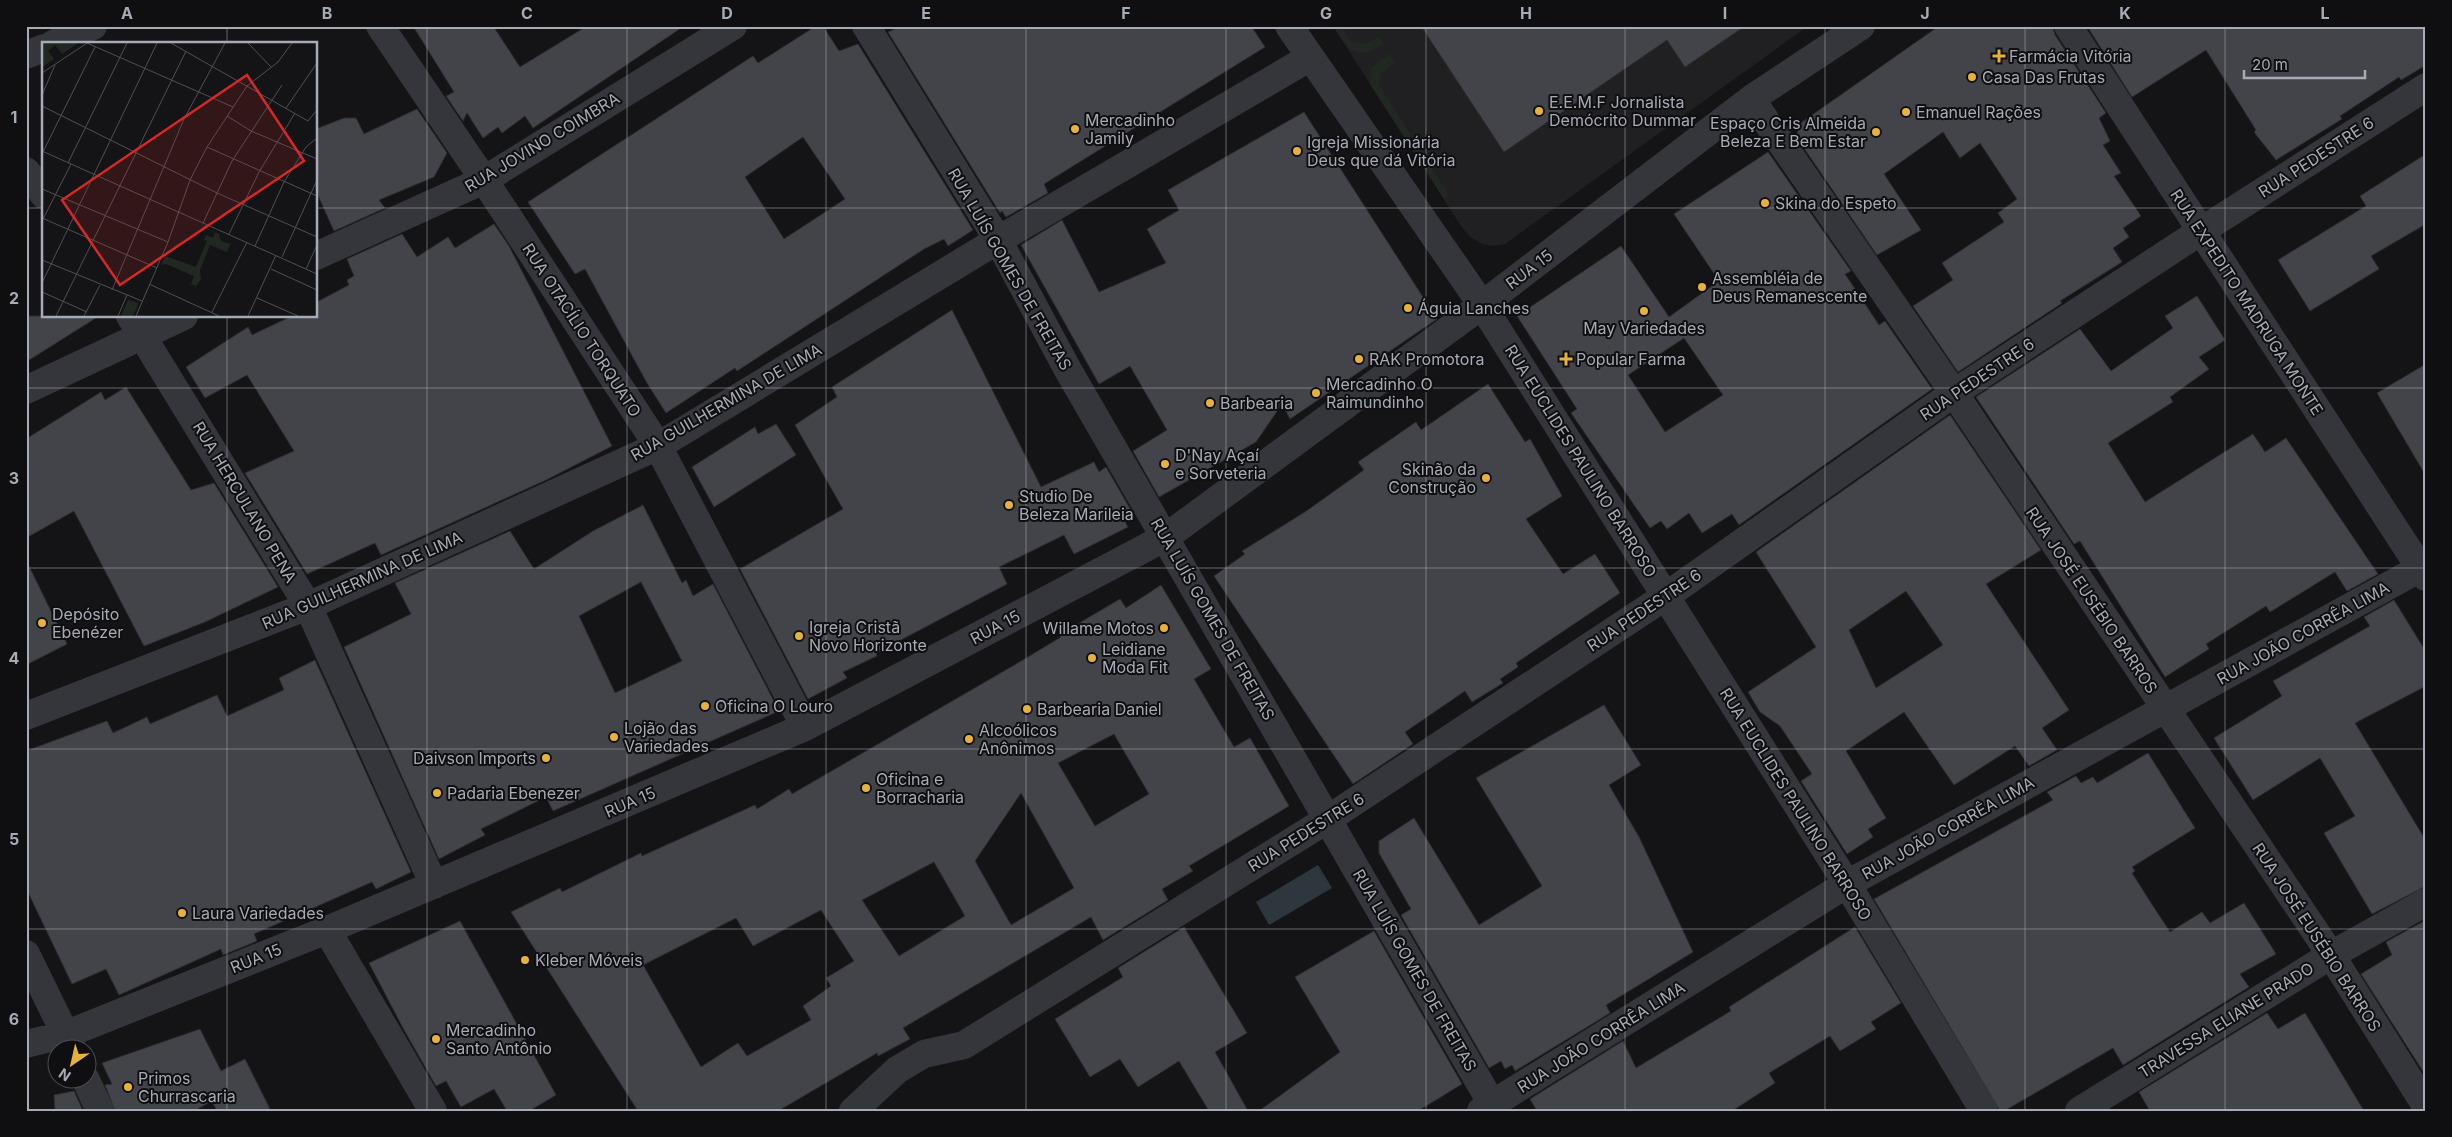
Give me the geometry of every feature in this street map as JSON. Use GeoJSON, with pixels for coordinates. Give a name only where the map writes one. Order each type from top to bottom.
{"type":"FeatureCollection","features":[{"type":"Feature","properties":{"kind":"street"},"geometry":{"type":"LineString","coordinates":[[57,42],[93,26]]}},
{"type":"Feature","properties":{"kind":"street","name":"RUA OTACÍLIO TORQUATO"},"geometry":{"type":"LineString","coordinates":[[380,26],[484,180],[658,446],[805,727]]}},
{"type":"Feature","properties":{"kind":"street","name":"RUA JOVINO COIMBRA"},"geometry":{"type":"LineString","coordinates":[[318,255],[484,180],[733,26]]}},
{"type":"Feature","properties":{"kind":"street","name":"RUA LUÍS GOMES DE FREITAS"},"geometry":{"type":"LineString","coordinates":[[866,26],[998,240],[1068,370],[1328,819],[1490,1109]]}},
{"type":"Feature","properties":{"kind":"street","name":"RUA EUCLIDES PAULINO BARROSO"},"geometry":{"type":"LineString","coordinates":[[1289,26],[1309,58],[1482,305],[1847,884],[1984,1111]]}},
{"type":"Feature","properties":{"kind":"street","name":"RUA 15"},"geometry":{"type":"LineString","coordinates":[[75,1040],[327,930],[805,727],[1166,537],[1482,305],[1751,99],[1860,26]]}},
{"type":"Feature","properties":{"kind":"street","name":"RUA EXPEDITO MADRUGA MONTE"},"geometry":{"type":"LineString","coordinates":[[2068,26],[2424,570]]}},
{"type":"Feature","properties":{"kind":"street"},"geometry":{"type":"LineString","coordinates":[[26,55],[42,49]]}},
{"type":"Feature","properties":{"kind":"street","name":"RUA GUILHERMINA DE LIMA"},"geometry":{"type":"LineString","coordinates":[[26,716],[308,606],[658,446],[998,240],[1309,58]]}},
{"type":"Feature","properties":{"kind":"street","name":"RUA PEDESTRE 6"},"geometry":{"type":"LineString","coordinates":[[853,1111],[897,1070],[924,1054],[964,1045],[1328,819],[1666,596],[1954,394],[2201,231],[2426,87]]}},
{"type":"Feature","properties":{"kind":"street","name":"RUA JOSÉ EUSÉBIO BARROS"},"geometry":{"type":"LineString","coordinates":[[1751,99],[1954,394],[2331,956],[2426,1106]]}},
{"type":"Feature","properties":{"kind":"street"},"geometry":{"type":"LineString","coordinates":[[26,171],[42,192]]}},
{"type":"Feature","properties":{"kind":"street"},"geometry":{"type":"LineString","coordinates":[[26,390],[137,326],[175,318]]}},
{"type":"Feature","properties":{"kind":"street","name":"RUA HERCULANO PENA"},"geometry":{"type":"LineString","coordinates":[[137,326],[308,606],[434,885]]}},
{"type":"Feature","properties":{"kind":"street","name":"RUA JOÃO CORRÊA LIMA"},"geometry":{"type":"LineString","coordinates":[[1490,1109],[1847,884],[2165,709],[2424,570]]}},
{"type":"Feature","properties":{"kind":"street","name":"TRAVESSA ELIANE PRADO"},"geometry":{"type":"LineString","coordinates":[[2079,1111],[2331,956],[2426,902]]}},
{"type":"Feature","properties":{"kind":"street"},"geometry":{"type":"LineString","coordinates":[[327,930],[433,1111]]}},
{"type":"Feature","properties":{"kind":"street"},"geometry":{"type":"LineString","coordinates":[[26,954],[69,1040]]}},
{"type":"Feature","properties":{"kind":"street","name":"RUA 15"},"geometry":{"type":"LineString","coordinates":[[26,1044],[48,1043]]}},
{"type":"Feature","properties":{"kind":"street"},"geometry":{"type":"LineString","coordinates":[[91,1090],[100,1111]]}},
{"type":"Feature","properties":{"kind":"shaded area","name":"E.E.M.F Jornalista Demócrito Dummar"},"geometry":{"type":"Polygon","coordinates":[[[1333,26],[1808,26],[1505,244],[1493,246],[1482,244],[1470,237],[1461,226],[1333,26]]]}},
{"type":"Feature","properties":{"kind":"shaded area"},"geometry":{"type":"Polygon","coordinates":[[[1333,26],[1341,26],[1350,41],[1363,44],[1379,37],[1383,44],[1366,52],[1359,52],[1348,47],[1333,26]]]}},
{"type":"Feature","properties":{"kind":"shaded area"},"geometry":{"type":"Polygon","coordinates":[[[1390,54],[1395,62],[1381,73],[1379,85],[1449,195],[1444,199],[1370,84],[1372,67],[1390,54]]]}},
{"type":"Feature","properties":{"kind":"shaded area"},"geometry":{"type":"Polygon","coordinates":[[[1318,865],[1332,888],[1269,925],[1256,902],[1318,865]]]}},
{"type":"Feature","properties":{"kind":"building"},"geometry":{"type":"Polygon","coordinates":[[[413,26],[493,26],[520,67],[587,26],[684,26],[533,128],[525,116],[502,133],[498,127],[483,138],[467,113],[463,121],[446,96],[454,92],[413,26]]]}},
{"type":"Feature","properties":{"kind":"building"},"geometry":{"type":"Polygon","coordinates":[[[816,26],[823,26],[839,51],[858,44],[973,230],[948,246],[944,239],[924,249],[737,371],[735,368],[666,413],[647,383],[585,269],[575,274],[528,202],[753,56],[758,63],[816,26]],[[803,137],[745,177],[784,239],[845,199],[803,137]]]}},
{"type":"Feature","properties":{"kind":"building"},"geometry":{"type":"Polygon","coordinates":[[[901,26],[1251,26],[1265,47],[1044,184],[1048,193],[1006,217],[1002,211],[1000,213],[888,32],[901,26]]]}},
{"type":"Feature","properties":{"kind":"building"},"geometry":{"type":"Polygon","coordinates":[[[1421,26],[1745,26],[1685,67],[1667,40],[1504,152],[1421,26]]]}},
{"type":"Feature","properties":{"kind":"building"},"geometry":{"type":"Polygon","coordinates":[[[1939,26],[2052,26],[2055,35],[2106,113],[2099,118],[2110,141],[2103,145],[2121,173],[2114,176],[2141,216],[2123,228],[2129,237],[2113,248],[2122,262],[2060,301],[2062,303],[1958,372],[1913,306],[1953,280],[1942,263],[2004,222],[1998,213],[2017,199],[1980,143],[1960,158],[1943,132],[1884,174],[1921,230],[1877,255],[1795,135],[1798,132],[1795,127],[1939,26]]]}},
{"type":"Feature","properties":{"kind":"building"},"geometry":{"type":"Polygon","coordinates":[[[2087,26],[2426,26],[2426,65],[2401,80],[2399,77],[2340,116],[2342,119],[2276,160],[2254,132],[2256,130],[2206,50],[2132,97],[2087,26]]]}},
{"type":"Feature","properties":{"kind":"building"},"geometry":{"type":"Polygon","coordinates":[[[417,109],[447,153],[434,177],[379,200],[385,208],[334,231],[318,195],[318,128],[344,118],[356,118],[364,134],[417,109]]]}},
{"type":"Feature","properties":{"kind":"building"},"geometry":{"type":"Polygon","coordinates":[[[1304,112],[1437,319],[1290,419],[1282,404],[1256,442],[1159,497],[1133,451],[1167,430],[1130,366],[1099,384],[1021,245],[1062,220],[1099,292],[1166,263],[1147,229],[1179,210],[1168,190],[1304,112]]]}},
{"type":"Feature","properties":{"kind":"building"},"geometry":{"type":"Polygon","coordinates":[[[1768,152],[1851,271],[1845,274],[1879,325],[1885,321],[1932,389],[1739,525],[1732,514],[1702,533],[1689,513],[1667,529],[1661,521],[1650,528],[1571,413],[1577,409],[1517,316],[1621,246],[1669,317],[1719,281],[1674,214],[1768,152]],[[1684,338],[1628,375],[1665,432],[1723,395],[1684,338]]]}},
{"type":"Feature","properties":{"kind":"building"},"geometry":{"type":"Polygon","coordinates":[[[2426,154],[2426,224],[2371,256],[2379,269],[2310,311],[2278,260],[2366,206],[2360,196],[2426,154]]]}},
{"type":"Feature","properties":{"kind":"building"},"geometry":{"type":"Polygon","coordinates":[[[494,224],[509,246],[612,446],[548,479],[381,555],[375,543],[307,574],[245,473],[294,451],[247,375],[205,398],[186,367],[248,327],[252,335],[288,318],[318,318],[318,301],[349,285],[347,280],[354,276],[347,259],[402,234],[417,257],[448,237],[455,248],[494,224]]]}},
{"type":"Feature","properties":{"kind":"building"},"geometry":{"type":"Polygon","coordinates":[[[2197,296],[2225,340],[2199,357],[2209,369],[2170,397],[2173,402],[2108,443],[2145,502],[2253,434],[2265,452],[2286,438],[2378,574],[2347,591],[2335,572],[2270,612],[2266,606],[2206,644],[2209,649],[2165,677],[2080,541],[2074,544],[1976,397],[2080,329],[2111,371],[2173,328],[2165,316],[2197,296]]]}},
{"type":"Feature","properties":{"kind":"building"},"geometry":{"type":"Polygon","coordinates":[[[952,310],[1041,487],[1094,462],[1099,472],[1106,467],[1132,512],[1123,518],[1128,527],[1074,554],[1064,535],[999,567],[1007,584],[876,653],[877,656],[843,672],[847,678],[808,699],[740,569],[843,509],[795,425],[837,397],[832,387],[952,310]]]}},
{"type":"Feature","properties":{"kind":"building"},"geometry":{"type":"Polygon","coordinates":[[[26,316],[42,316],[42,318],[96,318],[26,362],[26,316]]]}},
{"type":"Feature","properties":{"kind":"building"},"geometry":{"type":"Polygon","coordinates":[[[2426,364],[2426,476],[2377,393],[2426,364]]]}},
{"type":"Feature","properties":{"kind":"building"},"geometry":{"type":"Polygon","coordinates":[[[1488,384],[1525,442],[1530,439],[1562,496],[1526,519],[1563,574],[1595,554],[1620,593],[1516,663],[1518,667],[1500,679],[1503,683],[1472,702],[1465,691],[1405,732],[1413,744],[1353,784],[1214,576],[1245,554],[1242,551],[1305,512],[1364,470],[1358,462],[1416,422],[1421,430],[1488,384]]]}},
{"type":"Feature","properties":{"kind":"building"},"geometry":{"type":"Polygon","coordinates":[[[126,387],[191,490],[214,483],[278,587],[205,622],[144,646],[74,511],[26,538],[26,439],[101,392],[105,400],[126,387]]]}},
{"type":"Feature","properties":{"kind":"building"},"geometry":{"type":"Polygon","coordinates":[[[1950,415],[2041,550],[1986,584],[2069,710],[2042,728],[2057,750],[2029,766],[2015,746],[1954,785],[1904,712],[1846,751],[1886,818],[1868,829],[1873,837],[1847,854],[1801,781],[1812,774],[1780,726],[1760,712],[1748,692],[1816,647],[1756,552],[1950,415]],[[1906,591],[1849,630],[1876,688],[1943,645],[1906,591]]]}},
{"type":"Feature","properties":{"kind":"building"},"geometry":{"type":"Polygon","coordinates":[[[776,424],[796,455],[714,507],[692,467],[755,427],[758,434],[776,424]]]}},
{"type":"Feature","properties":{"kind":"building"},"geometry":{"type":"Polygon","coordinates":[[[643,505],[682,583],[686,580],[693,596],[713,584],[779,711],[553,811],[546,797],[481,829],[485,835],[439,859],[344,647],[411,614],[395,583],[510,531],[534,569],[593,531],[643,505]],[[641,582],[579,616],[615,693],[682,661],[641,582]]]}},
{"type":"Feature","properties":{"kind":"building","name":"Depósito Ebenézer"},"geometry":{"type":"Polygon","coordinates":[[[26,560],[67,644],[26,665],[26,560]]]}},
{"type":"Feature","properties":{"kind":"building"},"geometry":{"type":"Polygon","coordinates":[[[1161,585],[1211,669],[1194,679],[1234,747],[1250,738],[1289,806],[1189,866],[1193,871],[1162,889],[1168,900],[1103,940],[1091,917],[903,1028],[910,1039],[878,1056],[877,1053],[778,1111],[638,1111],[511,912],[560,888],[562,892],[641,853],[642,856],[755,805],[757,809],[789,789],[792,794],[1023,660],[1061,637],[1059,635],[1120,599],[1126,608],[1161,585]],[[1114,734],[1058,763],[1095,826],[1149,794],[1114,734]],[[1021,793],[975,861],[1011,925],[1074,888],[1021,793]],[[934,862],[862,900],[899,956],[965,916],[934,862]],[[821,910],[753,946],[736,918],[643,965],[701,1067],[738,1043],[747,1056],[811,1020],[803,1006],[831,986],[826,978],[854,961],[821,910]]]}},
{"type":"Feature","properties":{"kind":"building"},"geometry":{"type":"Polygon","coordinates":[[[2394,600],[2426,652],[2426,686],[2355,723],[2426,841],[2426,886],[2372,914],[2324,833],[2355,816],[2320,758],[2253,800],[2214,738],[2282,696],[2273,681],[2370,626],[2364,617],[2394,600]]]}},
{"type":"Feature","properties":{"kind":"building"},"geometry":{"type":"Polygon","coordinates":[[[315,660],[411,872],[376,889],[372,882],[254,934],[257,941],[223,955],[221,949],[119,995],[106,969],[72,984],[26,888],[26,751],[107,721],[113,733],[147,717],[150,724],[217,695],[227,716],[284,690],[279,678],[315,660]]]}},
{"type":"Feature","properties":{"kind":"building"},"geometry":{"type":"Polygon","coordinates":[[[1604,705],[1641,765],[1609,785],[1639,837],[1693,952],[1606,1005],[1610,1013],[1515,1071],[1512,1065],[1505,1069],[1501,1061],[1489,1068],[1401,915],[1411,909],[1379,853],[1379,841],[1414,818],[1479,925],[1542,886],[1476,778],[1604,705]]]}},
{"type":"Feature","properties":{"kind":"building"},"geometry":{"type":"Polygon","coordinates":[[[2148,753],[2195,828],[2132,867],[2135,871],[2132,873],[2151,903],[2170,932],[2202,912],[2210,923],[2244,903],[2276,954],[2240,974],[2249,987],[2123,1065],[2113,1048],[2004,1111],[2000,1111],[1874,899],[2053,800],[2047,792],[2076,776],[2081,783],[2093,777],[2097,783],[2148,753]]]}},
{"type":"Feature","properties":{"kind":"building"},"geometry":{"type":"Polygon","coordinates":[[[2426,920],[2426,1076],[2361,974],[2392,955],[2386,942],[2426,920]]]}},
{"type":"Feature","properties":{"kind":"building"},"geometry":{"type":"Polygon","coordinates":[[[460,921],[556,1095],[529,1111],[507,1111],[494,1089],[461,1107],[446,1081],[436,1086],[369,963],[460,921]]]}},
{"type":"Feature","properties":{"kind":"building"},"geometry":{"type":"Polygon","coordinates":[[[1184,927],[1247,1033],[1215,1052],[1248,1111],[1209,1111],[1179,1061],[1138,1087],[1120,1059],[1090,1077],[1055,1019],[1123,977],[1118,968],[1184,927]]]}},
{"type":"Feature","properties":{"kind":"building"},"geometry":{"type":"Polygon","coordinates":[[[1855,927],[1901,1003],[1871,1022],[1876,1029],[1840,1051],[1830,1036],[1769,1073],[1775,1083],[1732,1111],[1537,1111],[1530,1099],[1623,1041],[1636,1068],[1731,1011],[1729,1007],[1855,927]]]}},
{"type":"Feature","properties":{"kind":"building"},"geometry":{"type":"Polygon","coordinates":[[[1374,931],[1462,1084],[1418,1111],[1259,1111],[1340,1052],[1295,977],[1374,931]]]}},
{"type":"Feature","properties":{"kind":"building"},"geometry":{"type":"Polygon","coordinates":[[[2267,1013],[2278,1029],[2305,1013],[2364,1111],[2150,1111],[2139,1092],[2267,1013]]]}},
{"type":"Feature","properties":{"kind":"building"},"geometry":{"type":"Polygon","coordinates":[[[200,1029],[221,1071],[245,1059],[271,1111],[217,1111],[212,1101],[194,1111],[115,1111],[105,1085],[112,1084],[102,1063],[200,1029]]]}},
{"type":"Feature","properties":{"kind":"building"},"geometry":{"type":"Polygon","coordinates":[[[74,1091],[83,1111],[55,1111],[54,1095],[74,1091]]]}},
{"type":"Feature","properties":{"kind":"place","name":"Farmácia Vitória"},"geometry":{"type":"Point","coordinates":[1999,56]}},
{"type":"Feature","properties":{"kind":"place","name":"Casa Das Frutas"},"geometry":{"type":"Point","coordinates":[1972,77]}},
{"type":"Feature","properties":{"kind":"place","name":"E.E.M.F Jornalista Demócrito Dummar"},"geometry":{"type":"Point","coordinates":[1539,111]}},
{"type":"Feature","properties":{"kind":"place","name":"Emanuel Rações"},"geometry":{"type":"Point","coordinates":[1906,112]}},
{"type":"Feature","properties":{"kind":"place","name":"Mercadinho Jamily"},"geometry":{"type":"Point","coordinates":[1075,129]}},
{"type":"Feature","properties":{"kind":"place","name":"Espaço Cris Almeida Beleza E Bem Estar"},"geometry":{"type":"Point","coordinates":[1876,132]}},
{"type":"Feature","properties":{"kind":"place","name":"Igreja Missionária Deus que dá Vitória"},"geometry":{"type":"Point","coordinates":[1297,151]}},
{"type":"Feature","properties":{"kind":"place","name":"Skina do Espeto"},"geometry":{"type":"Point","coordinates":[1765,203]}},
{"type":"Feature","properties":{"kind":"place","name":"Assembléia de Deus Remanescente"},"geometry":{"type":"Point","coordinates":[1702,287]}},
{"type":"Feature","properties":{"kind":"place","name":"Águia Lanches"},"geometry":{"type":"Point","coordinates":[1408,308]}},
{"type":"Feature","properties":{"kind":"place","name":"May Variedades"},"geometry":{"type":"Point","coordinates":[1644,311]}},
{"type":"Feature","properties":{"kind":"place","name":"RAK Promotora"},"geometry":{"type":"Point","coordinates":[1359,359]}},
{"type":"Feature","properties":{"kind":"place","name":"Popular Farma"},"geometry":{"type":"Point","coordinates":[1566,359]}},
{"type":"Feature","properties":{"kind":"place","name":"Mercadinho O Raimundinho"},"geometry":{"type":"Point","coordinates":[1316,393]}},
{"type":"Feature","properties":{"kind":"place","name":"Barbearia"},"geometry":{"type":"Point","coordinates":[1210,403]}},
{"type":"Feature","properties":{"kind":"place","name":"D'Nay Açaí e Sorveteria"},"geometry":{"type":"Point","coordinates":[1165,464]}},
{"type":"Feature","properties":{"kind":"place","name":"Skinão da Construção"},"geometry":{"type":"Point","coordinates":[1486,478]}},
{"type":"Feature","properties":{"kind":"place","name":"Studio De Beleza Marileia"},"geometry":{"type":"Point","coordinates":[1009,505]}},
{"type":"Feature","properties":{"kind":"place","name":"Depósito Ebenézer"},"geometry":{"type":"Point","coordinates":[42,623]}},
{"type":"Feature","properties":{"kind":"place","name":"Willame Motos"},"geometry":{"type":"Point","coordinates":[1164,628]}},
{"type":"Feature","properties":{"kind":"place","name":"Igreja Cristã Novo Horizonte"},"geometry":{"type":"Point","coordinates":[799,636]}},
{"type":"Feature","properties":{"kind":"place","name":"Leidiane Moda Fit"},"geometry":{"type":"Point","coordinates":[1092,658]}},
{"type":"Feature","properties":{"kind":"place","name":"Oficina O Louro"},"geometry":{"type":"Point","coordinates":[705,706]}},
{"type":"Feature","properties":{"kind":"place","name":"Barbearia Daniel"},"geometry":{"type":"Point","coordinates":[1027,709]}},
{"type":"Feature","properties":{"kind":"place","name":"Lojão das Variedades"},"geometry":{"type":"Point","coordinates":[614,737]}},
{"type":"Feature","properties":{"kind":"place","name":"Alcoólicos Anônimos"},"geometry":{"type":"Point","coordinates":[969,739]}},
{"type":"Feature","properties":{"kind":"place","name":"Daivson Imports"},"geometry":{"type":"Point","coordinates":[546,758]}},
{"type":"Feature","properties":{"kind":"place","name":"Oficina e Borracharia"},"geometry":{"type":"Point","coordinates":[866,788]}},
{"type":"Feature","properties":{"kind":"place","name":"Padaria Ebenezer"},"geometry":{"type":"Point","coordinates":[437,793]}},
{"type":"Feature","properties":{"kind":"place","name":"Laura Variedades"},"geometry":{"type":"Point","coordinates":[182,913]}},
{"type":"Feature","properties":{"kind":"place","name":"Kleber Móveis"},"geometry":{"type":"Point","coordinates":[525,960]}},
{"type":"Feature","properties":{"kind":"place","name":"Mercadinho Santo Antônio"},"geometry":{"type":"Point","coordinates":[436,1039]}},
{"type":"Feature","properties":{"kind":"place","name":"Primos Churrascaria"},"geometry":{"type":"Point","coordinates":[128,1087]}}]}
